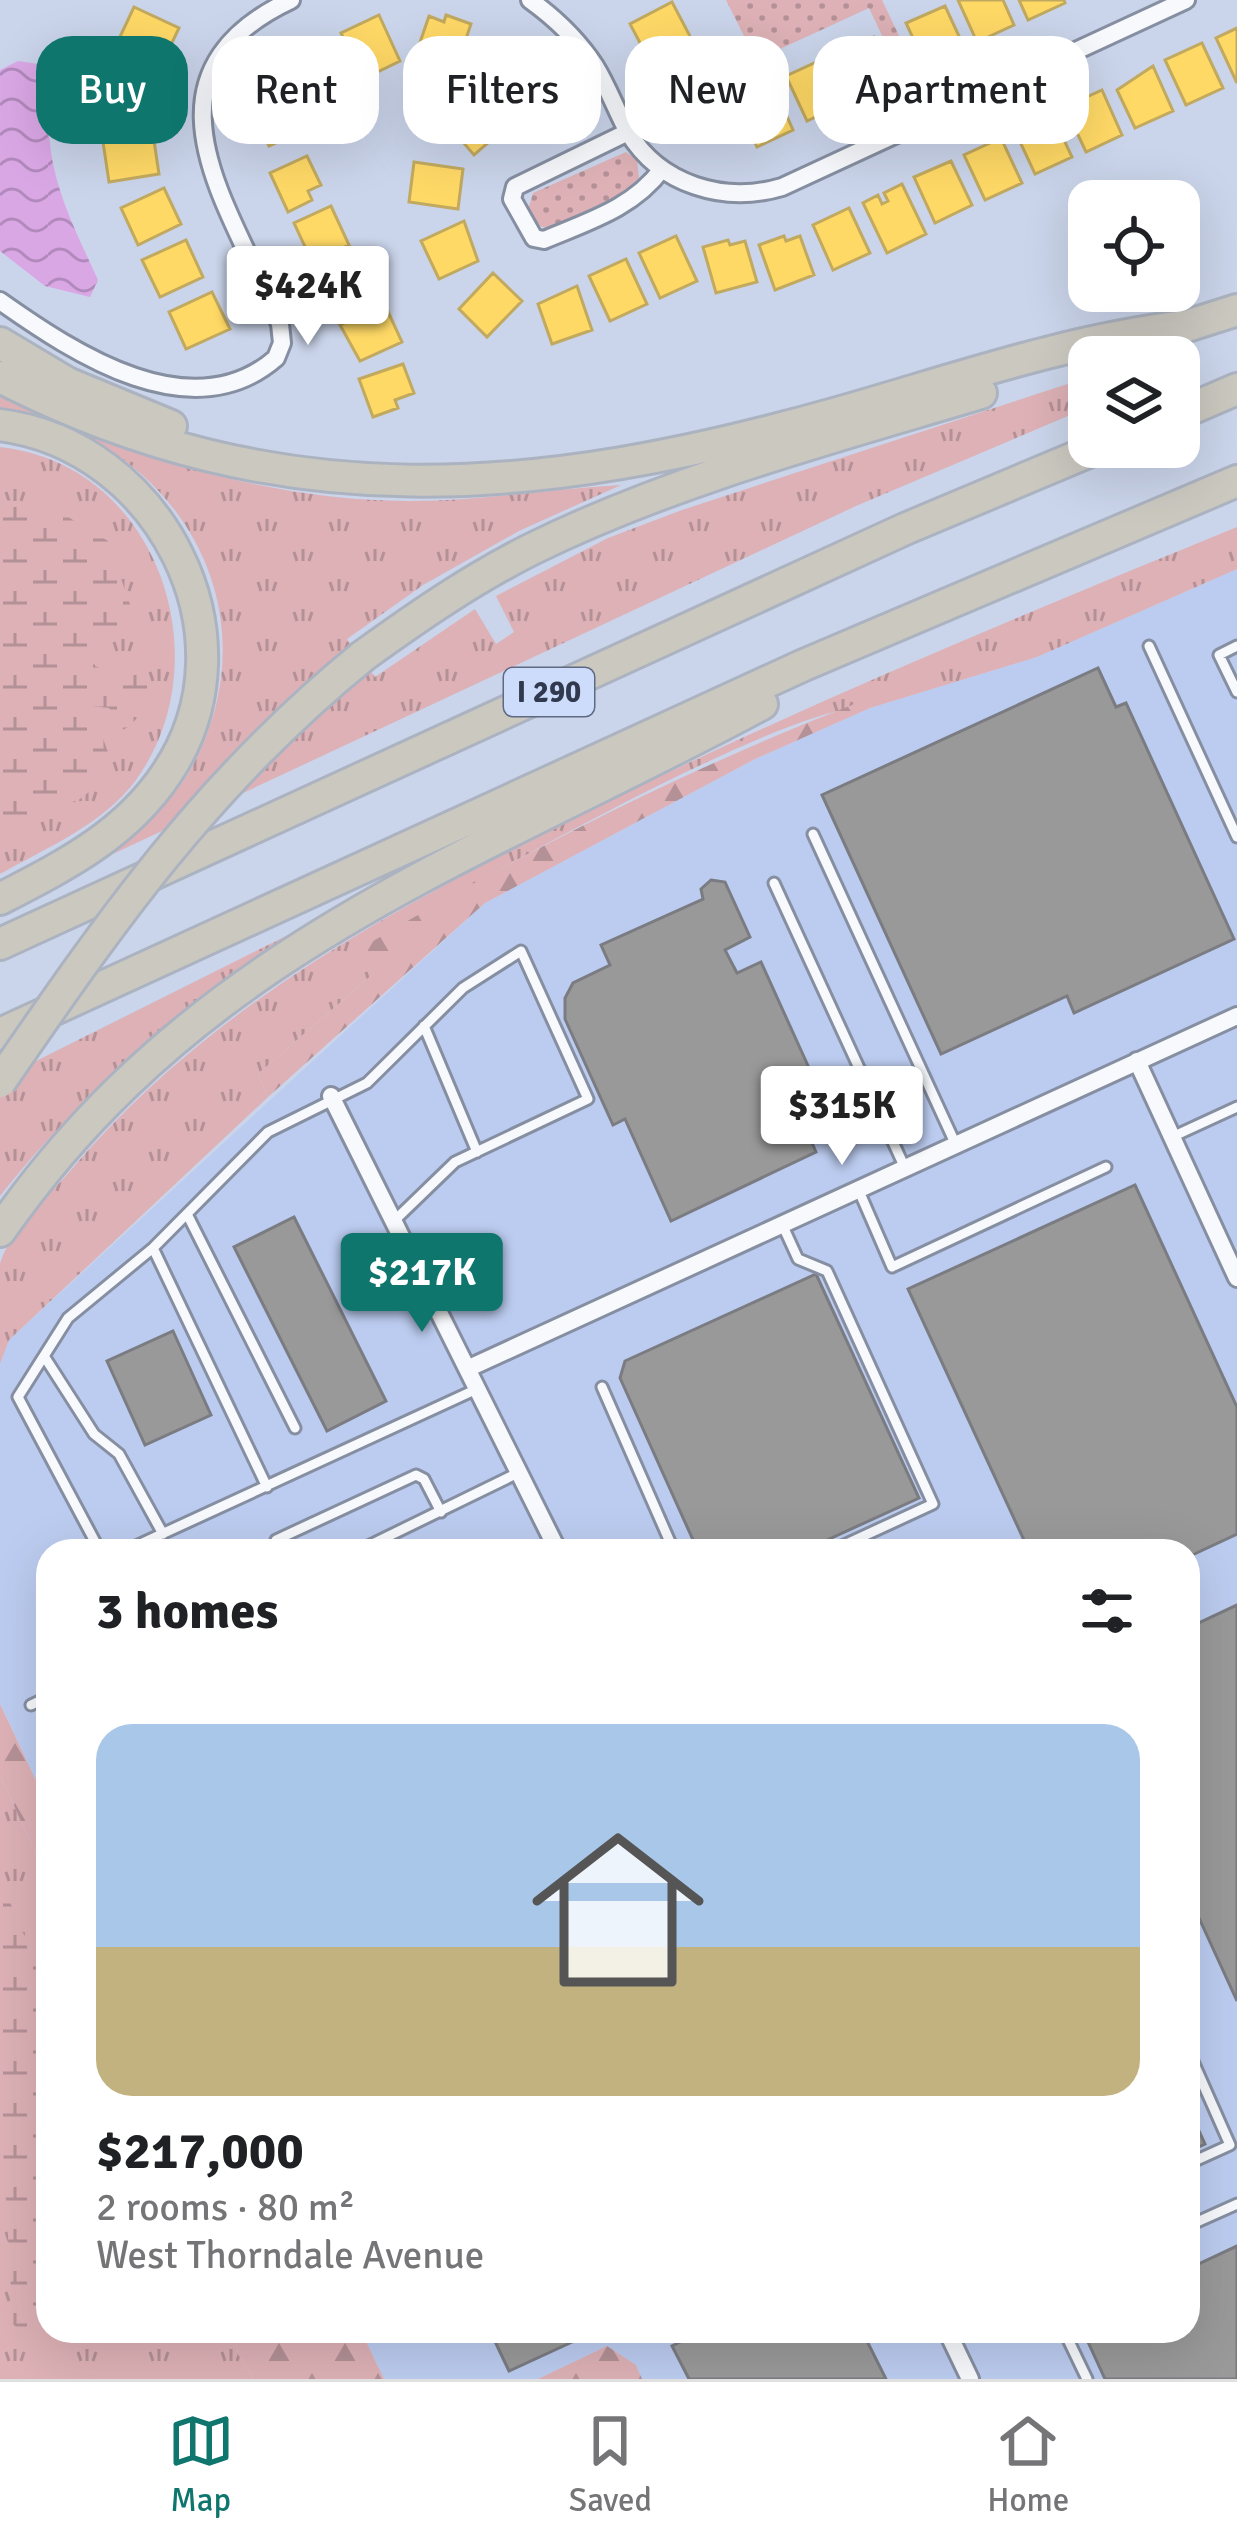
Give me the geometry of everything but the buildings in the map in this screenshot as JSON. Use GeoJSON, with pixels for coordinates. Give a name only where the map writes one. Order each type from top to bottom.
{"type":"FeatureCollection","features":[{"type":"Feature","properties":{"kind":"highway"},"geometry":{"type":"LineString","coordinates":[[1157,336],[1237,310]]}},
{"type":"Feature","properties":{"kind":"highway"},"geometry":{"type":"LineString","coordinates":[[0,377],[64,410],[192,453],[309,477],[369,483],[416,481],[566,474],[708,449],[1109,335],[1187,326]]}},
{"type":"Feature","properties":{"kind":"highway"},"geometry":{"type":"LineString","coordinates":[[0,343],[67,383],[132,413],[256,452],[416,481]]}},
{"type":"Feature","properties":{"kind":"highway"},"geometry":{"type":"LineString","coordinates":[[0,1082],[120,908],[179,832],[295,712],[363,656],[455,592],[533,548],[622,511],[1068,366]]}},
{"type":"Feature","properties":{"kind":"highway"},"geometry":{"type":"LineString","coordinates":[[1200,405],[1237,389]]}},
{"type":"Feature","properties":{"kind":"highway"},"geometry":{"type":"LineString","coordinates":[[0,425],[43,433],[77,449],[125,482],[158,518],[188,574],[199,608],[202,653],[199,698],[187,737],[145,802],[78,859],[0,898]]}},
{"type":"Feature","properties":{"kind":"highway","name":"I 290"},"geometry":{"type":"LineString","coordinates":[[0,944],[905,529],[1068,460]]}},
{"type":"Feature","properties":{"kind":"highway","name":"I 290"},"geometry":{"type":"LineString","coordinates":[[0,1034],[425,836],[958,599],[1237,481]]}},
{"type":"Feature","properties":{"kind":"highway"},"geometry":{"type":"LineString","coordinates":[[0,1231],[38,1175],[105,1103],[190,1024],[261,970],[402,885],[645,767],[958,599]]}},
{"type":"Feature","properties":{"kind":"street"},"geometry":{"type":"LineString","coordinates":[[0,301],[70,345],[173,389],[218,389],[276,358],[282,330],[211,174],[200,116],[224,50],[254,19],[290,0]]}},
{"type":"Feature","properties":{"kind":"street"},"geometry":{"type":"LineString","coordinates":[[530,0],[588,56],[625,125]]}},
{"type":"Feature","properties":{"kind":"street"},"geometry":{"type":"LineString","coordinates":[[640,144],[662,169],[715,192],[755,194],[782,187],[1186,0]]}},
{"type":"Feature","properties":{"kind":"street"},"geometry":{"type":"LineString","coordinates":[[625,132],[515,187],[512,200],[533,238],[544,240],[628,204],[662,169]]}},
{"type":"Feature","properties":{"kind":"street"},"geometry":{"type":"LineString","coordinates":[[469,1368],[1237,1016]]}},
{"type":"Feature","properties":{"kind":"street"},"geometry":{"type":"LineString","coordinates":[[1137,1061],[1237,1278]]}},
{"type":"Feature","properties":{"kind":"street"},"geometry":{"type":"LineString","coordinates":[[331,1096],[552,1539]]}},
{"type":"Feature","properties":{"kind":"street"},"geometry":{"type":"LineString","coordinates":[[953,2343],[970,2379]]}},
{"type":"Feature","properties":{"kind":"lane"},"geometry":{"type":"LineString","coordinates":[[1149,646],[1237,837]]}},
{"type":"Feature","properties":{"kind":"lane"},"geometry":{"type":"LineString","coordinates":[[1237,646],[1220,655],[1237,692]]}},
{"type":"Feature","properties":{"kind":"lane"},"geometry":{"type":"LineString","coordinates":[[812,835],[956,1144]]}},
{"type":"Feature","properties":{"kind":"lane"},"geometry":{"type":"LineString","coordinates":[[774,883],[904,1168]]}},
{"type":"Feature","properties":{"kind":"lane"},"geometry":{"type":"LineString","coordinates":[[94,1539],[18,1396],[68,1318],[153,1248],[268,1132],[331,1096],[367,1083],[463,988],[521,951],[588,1099],[455,1162],[393,1221]]}},
{"type":"Feature","properties":{"kind":"lane"},"geometry":{"type":"LineString","coordinates":[[424,1026],[478,1152]]}},
{"type":"Feature","properties":{"kind":"lane"},"geometry":{"type":"LineString","coordinates":[[1172,1137],[1236,1112]]}},
{"type":"Feature","properties":{"kind":"lane"},"geometry":{"type":"LineString","coordinates":[[858,1190],[892,1267],[1106,1167]]}},
{"type":"Feature","properties":{"kind":"lane"},"geometry":{"type":"LineString","coordinates":[[188,1214],[295,1427]]}},
{"type":"Feature","properties":{"kind":"lane"},"geometry":{"type":"LineString","coordinates":[[782,1224],[798,1258],[827,1271],[933,1504],[857,1539]]}},
{"type":"Feature","properties":{"kind":"lane"},"geometry":{"type":"LineString","coordinates":[[153,1248],[267,1487]]}},
{"type":"Feature","properties":{"kind":"lane"},"geometry":{"type":"LineString","coordinates":[[44,1356],[94,1434],[119,1454],[163,1534]]}},
{"type":"Feature","properties":{"kind":"lane"},"geometry":{"type":"LineString","coordinates":[[602,1387],[669,1539]]}},
{"type":"Feature","properties":{"kind":"lane"},"geometry":{"type":"LineString","coordinates":[[152,1539],[479,1388]]}},
{"type":"Feature","properties":{"kind":"lane"},"geometry":{"type":"LineString","coordinates":[[394,1539],[520,1472]]}},
{"type":"Feature","properties":{"kind":"lane"},"geometry":{"type":"LineString","coordinates":[[278,1539],[416,1475],[424,1479],[440,1512]]}},
{"type":"Feature","properties":{"kind":"lane"},"geometry":{"type":"LineString","coordinates":[[31,1705],[36,1702]]}},
{"type":"Feature","properties":{"kind":"lane"},"geometry":{"type":"LineString","coordinates":[[1200,2077],[1230,2145],[1200,2159]]}},
{"type":"Feature","properties":{"kind":"lane"},"geometry":{"type":"LineString","coordinates":[[1200,2221],[1237,2204]]}},
{"type":"Feature","properties":{"kind":"lane"},"geometry":{"type":"LineString","coordinates":[[1070,2343],[1087,2379]]}},
{"type":"Feature","properties":{"kind":"shaded area"},"geometry":{"type":"Polygon","coordinates":[[[1237,569],[1237,2379],[642,2379],[636,2365],[607,2346],[538,2379],[384,2379],[367,2343],[1200,2343],[1200,1539],[36,1539],[36,1780],[0,1703],[0,1364],[9,1340],[485,903],[755,759],[870,708],[1037,657],[1237,569]]]}},
{"type":"Feature","properties":{"kind":"green space"},"geometry":{"type":"Polygon","coordinates":[[[726,0],[882,0],[899,36],[882,36],[869,8],[789,45],[789,36],[744,36],[726,0]]]}},
{"type":"Feature","properties":{"kind":"green space"},"geometry":{"type":"Polygon","coordinates":[[[626,152],[637,160],[639,178],[618,196],[548,229],[533,223],[528,210],[533,193],[626,152]]]}},
{"type":"Feature","properties":{"kind":"green space"},"geometry":{"type":"Polygon","coordinates":[[[1068,384],[1068,416],[856,506],[102,859],[163,805],[192,767],[216,706],[223,646],[215,590],[193,537],[159,491],[114,453],[61,425],[0,408],[0,392],[147,455],[306,493],[411,501],[621,485],[519,531],[423,585],[347,639],[375,677],[475,609],[496,644],[514,632],[496,596],[608,538],[1068,384]]]}},
{"type":"Feature","properties":{"kind":"green space"},"geometry":{"type":"Polygon","coordinates":[[[0,447],[55,461],[100,489],[135,528],[160,574],[173,626],[174,679],[162,732],[123,796],[73,834],[0,874],[0,447]]]}},
{"type":"Feature","properties":{"kind":"green space"},"geometry":{"type":"Polygon","coordinates":[[[0,499],[53,508],[108,541],[133,613],[96,648],[95,666],[119,676],[131,671],[150,682],[137,717],[120,731],[109,708],[91,706],[112,763],[99,784],[0,842],[0,499]]]}},
{"type":"Feature","properties":{"kind":"green space"},"geometry":{"type":"Polygon","coordinates":[[[1237,527],[1237,569],[1037,657],[771,734],[617,806],[359,950],[373,974],[258,1074],[268,1097],[9,1340],[0,1364],[0,1264],[21,1227],[126,1110],[186,1056],[314,962],[453,881],[676,769],[915,661],[1237,527]]]}},
{"type":"Feature","properties":{"kind":"green space"},"geometry":{"type":"Polygon","coordinates":[[[852,705],[870,708],[755,759],[485,903],[268,1097],[258,1074],[373,974],[358,950],[600,817],[852,705]]]}},
{"type":"Feature","properties":{"kind":"green space"},"geometry":{"type":"Polygon","coordinates":[[[288,935],[135,1055],[65,1122],[0,1196],[0,1079],[288,935]]]}},
{"type":"Feature","properties":{"kind":"green space"},"geometry":{"type":"Polygon","coordinates":[[[0,1704],[36,1780],[36,1854],[0,1775],[0,1704]]]}},
{"type":"Feature","properties":{"kind":"green space"},"geometry":{"type":"Polygon","coordinates":[[[0,1775],[36,1854],[36,2343],[236,2343],[254,2379],[0,2379],[0,1775]]]}},
{"type":"Feature","properties":{"kind":"green space"},"geometry":{"type":"Polygon","coordinates":[[[0,1879],[36,1963],[36,2335],[26,2337],[13,2324],[0,2094],[0,1879]]]}},
{"type":"Feature","properties":{"kind":"green space"},"geometry":{"type":"Polygon","coordinates":[[[236,2343],[367,2343],[384,2379],[254,2379],[236,2343]]]}},
{"type":"Feature","properties":{"kind":"green space"},"geometry":{"type":"Polygon","coordinates":[[[607,2346],[636,2365],[642,2379],[538,2379],[607,2346]]]}},
{"type":"Feature","properties":{"kind":"water"},"geometry":{"type":"Polygon","coordinates":[[[18,61],[36,64],[36,144],[50,144],[65,204],[98,280],[90,297],[45,286],[0,251],[0,70],[18,61]]]}}]}
